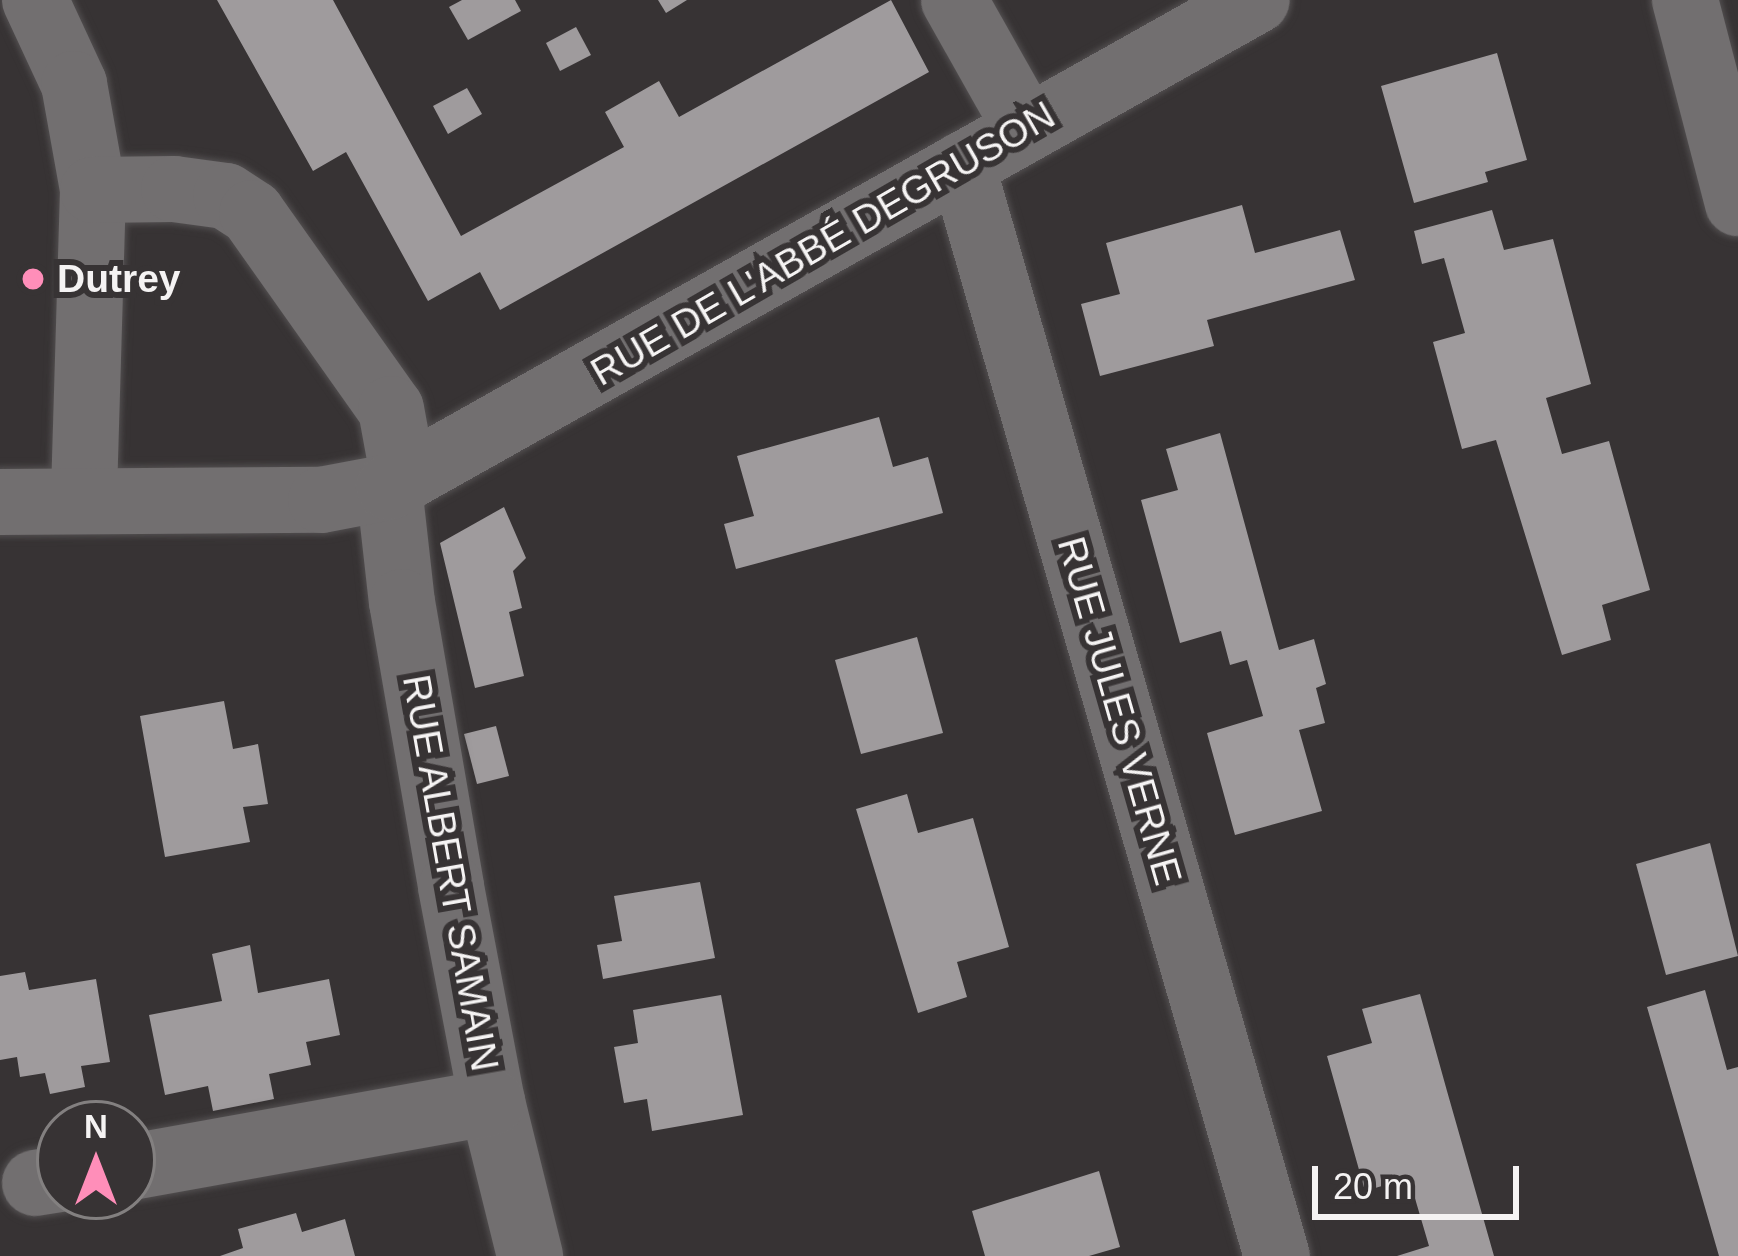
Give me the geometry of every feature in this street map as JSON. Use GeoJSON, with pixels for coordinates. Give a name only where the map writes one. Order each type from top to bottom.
{"type":"FeatureCollection","features":[{"type":"Feature","properties":{"kind":"street"},"geometry":{"type":"LineString","coordinates":[[35,0],[74,85],[93,190],[84,500]]}},
{"type":"Feature","properties":{"kind":"street"},"geometry":{"type":"LineString","coordinates":[[954,0],[1026,128]]}},
{"type":"Feature","properties":{"kind":"street","name":"RUE DE L'ABBÉ DEGRUSON"},"geometry":{"type":"LineString","coordinates":[[0,502],[321,500],[396,484],[1257,0]]}},
{"type":"Feature","properties":{"kind":"street"},"geometry":{"type":"LineString","coordinates":[[1685,0],[1738,203]]}},
{"type":"Feature","properties":{"kind":"street","name":"RUE JULES VERNE"},"geometry":{"type":"LineString","coordinates":[[962,165],[1277,1256]]}},
{"type":"Feature","properties":{"kind":"street","name":"RUE ALBERT SAMAIN"},"geometry":{"type":"LineString","coordinates":[[93,190],[174,189],[226,196],[252,213],[391,409],[413,668],[492,1102],[530,1256]]}},
{"type":"Feature","properties":{"kind":"street"},"geometry":{"type":"LineString","coordinates":[[156,1163],[492,1102]]}},
{"type":"Feature","properties":{"kind":"building"},"geometry":{"type":"Polygon","coordinates":[[[217,0],[333,0],[461,236],[624,147],[605,112],[659,81],[679,117],[891,0],[929,72],[500,310],[480,272],[428,301],[346,152],[313,171],[217,0]]]}},
{"type":"Feature","properties":{"kind":"building"},"geometry":{"type":"Polygon","coordinates":[[[462,0],[515,0],[521,11],[468,40],[449,7],[462,0]]]}},
{"type":"Feature","properties":{"kind":"building"},"geometry":{"type":"Polygon","coordinates":[[[658,0],[687,0],[666,13],[658,0]]]}},
{"type":"Feature","properties":{"kind":"building"},"geometry":{"type":"Polygon","coordinates":[[[576,27],[591,55],[560,71],[546,43],[576,27]]]}},
{"type":"Feature","properties":{"kind":"building"},"geometry":{"type":"Polygon","coordinates":[[[1497,53],[1527,160],[1485,172],[1488,182],[1414,203],[1381,86],[1497,53]]]}},
{"type":"Feature","properties":{"kind":"building"},"geometry":{"type":"Polygon","coordinates":[[[467,88],[482,114],[448,134],[433,106],[467,88]]]}},
{"type":"Feature","properties":{"kind":"building"},"geometry":{"type":"Polygon","coordinates":[[[1242,205],[1255,253],[1340,230],[1355,280],[1207,320],[1214,346],[1100,376],[1081,304],[1120,294],[1106,243],[1242,205]]]}},
{"type":"Feature","properties":{"kind":"building"},"geometry":{"type":"Polygon","coordinates":[[[1492,210],[1504,250],[1553,239],[1591,384],[1546,398],[1562,454],[1609,441],[1650,590],[1602,605],[1611,640],[1562,655],[1496,440],[1462,449],[1433,342],[1465,333],[1444,258],[1422,264],[1414,231],[1492,210]]]}},
{"type":"Feature","properties":{"kind":"building"},"geometry":{"type":"Polygon","coordinates":[[[879,417],[893,467],[928,457],[943,513],[736,569],[724,524],[754,516],[737,456],[879,417]]]}},
{"type":"Feature","properties":{"kind":"building"},"geometry":{"type":"Polygon","coordinates":[[[1220,433],[1279,650],[1314,639],[1326,684],[1316,688],[1325,723],[1299,730],[1322,811],[1235,835],[1207,733],[1263,716],[1247,660],[1230,665],[1221,631],[1180,643],[1141,500],[1178,490],[1166,449],[1220,433]]]}},
{"type":"Feature","properties":{"kind":"building"},"geometry":{"type":"Polygon","coordinates":[[[504,507],[526,558],[513,571],[522,608],[509,612],[524,676],[475,688],[440,543],[504,507]]]}},
{"type":"Feature","properties":{"kind":"building"},"geometry":{"type":"Polygon","coordinates":[[[917,637],[943,733],[861,754],[835,660],[917,637]]]}},
{"type":"Feature","properties":{"kind":"building"},"geometry":{"type":"Polygon","coordinates":[[[224,701],[233,749],[258,744],[268,804],[243,807],[250,842],[165,857],[140,716],[224,701]]]}},
{"type":"Feature","properties":{"kind":"building"},"geometry":{"type":"Polygon","coordinates":[[[496,726],[509,776],[477,784],[464,734],[496,726]]]}},
{"type":"Feature","properties":{"kind":"building"},"geometry":{"type":"Polygon","coordinates":[[[907,794],[918,833],[973,818],[1009,947],[957,962],[967,997],[918,1013],[856,809],[907,794]]]}},
{"type":"Feature","properties":{"kind":"building"},"geometry":{"type":"Polygon","coordinates":[[[1710,843],[1738,956],[1666,975],[1636,864],[1710,843]]]}},
{"type":"Feature","properties":{"kind":"building"},"geometry":{"type":"Polygon","coordinates":[[[700,882],[715,958],[603,979],[597,945],[622,941],[614,896],[700,882]]]}},
{"type":"Feature","properties":{"kind":"building"},"geometry":{"type":"Polygon","coordinates":[[[250,945],[258,993],[329,979],[340,1035],[306,1042],[311,1065],[269,1074],[274,1099],[213,1111],[208,1086],[165,1095],[149,1015],[222,1001],[212,954],[250,945]]]}},
{"type":"Feature","properties":{"kind":"building"},"geometry":{"type":"Polygon","coordinates":[[[25,972],[29,990],[96,979],[110,1062],[81,1066],[85,1087],[50,1094],[45,1073],[20,1077],[17,1057],[0,1060],[0,976],[25,972]]]}},
{"type":"Feature","properties":{"kind":"building"},"geometry":{"type":"Polygon","coordinates":[[[1705,990],[1727,1070],[1738,1067],[1738,1256],[1719,1256],[1647,1007],[1705,990]]]}},
{"type":"Feature","properties":{"kind":"building"},"geometry":{"type":"Polygon","coordinates":[[[1420,994],[1494,1256],[1397,1256],[1429,1246],[1409,1178],[1365,1191],[1327,1056],[1372,1043],[1362,1009],[1420,994]]]}},
{"type":"Feature","properties":{"kind":"building"},"geometry":{"type":"Polygon","coordinates":[[[721,995],[743,1115],[652,1131],[647,1099],[624,1103],[614,1047],[638,1043],[633,1010],[721,995]]]}},
{"type":"Feature","properties":{"kind":"building"},"geometry":{"type":"Polygon","coordinates":[[[1099,1171],[1120,1247],[1089,1256],[985,1256],[972,1211],[1099,1171]]]}},
{"type":"Feature","properties":{"kind":"building"},"geometry":{"type":"Polygon","coordinates":[[[296,1213],[302,1232],[345,1219],[355,1256],[220,1256],[243,1248],[238,1229],[296,1213]]]}},
{"type":"Feature","properties":{"kind":"place","name":"Dutrey"},"geometry":{"type":"Point","coordinates":[33,279]}}]}
